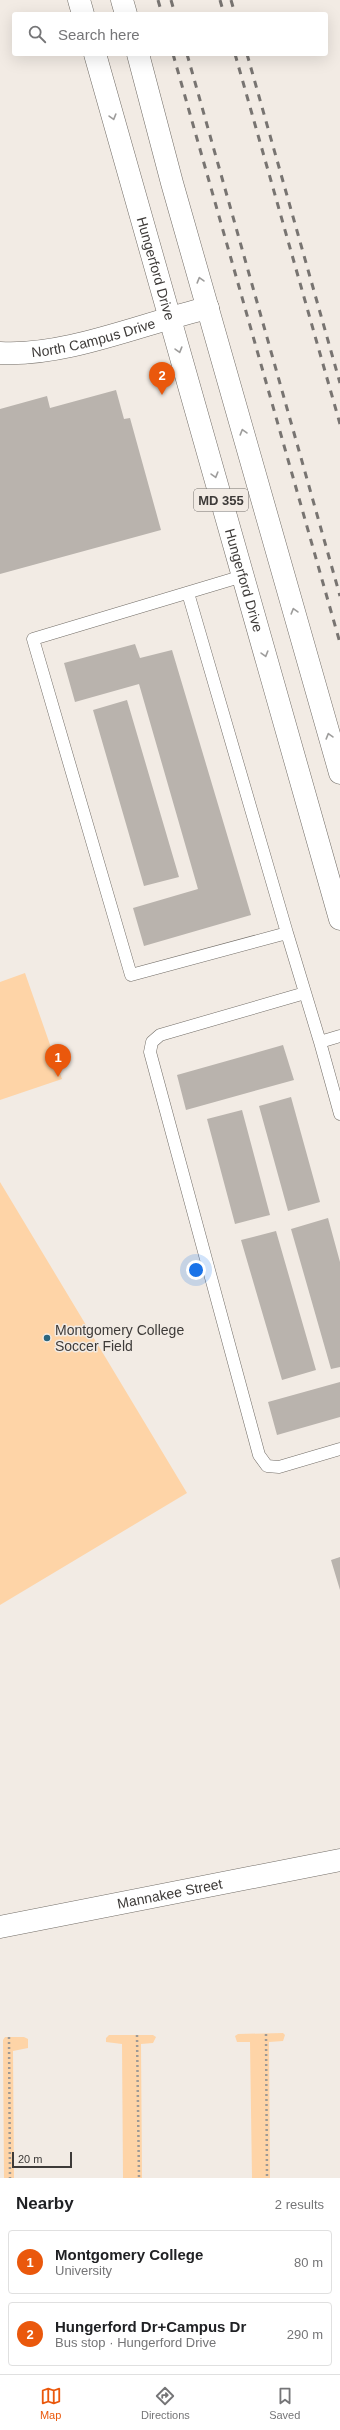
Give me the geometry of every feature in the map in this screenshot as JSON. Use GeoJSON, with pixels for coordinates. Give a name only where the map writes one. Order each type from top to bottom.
{"type":"FeatureCollection","features":[{"type":"Feature","properties":{"kind":"main road"},"geometry":{"type":"LineString","coordinates":[[79,0],[82,12]]}},
{"type":"Feature","properties":{"kind":"main road"},"geometry":{"type":"LineString","coordinates":[[122,0],[125,12]]}},
{"type":"Feature","properties":{"kind":"main road","name":"Hungerford Drive"},"geometry":{"type":"LineString","coordinates":[[96,56],[340,919]]}},
{"type":"Feature","properties":{"kind":"main road","name":"MD 355"},"geometry":{"type":"LineString","coordinates":[[140,60],[208,308],[340,773]]}},
{"type":"Feature","properties":{"kind":"main road","name":"North Campus Drive"},"geometry":{"type":"LineString","coordinates":[[0,353],[20,354],[62,348],[170,317],[208,308]]}},
{"type":"Feature","properties":{"kind":"main road","name":"Mannakee Street"},"geometry":{"type":"LineString","coordinates":[[0,1928],[340,1860]]}},
{"type":"Feature","properties":{"kind":"lane"},"geometry":{"type":"LineString","coordinates":[[243,576],[33,639],[131,975],[287,933]]}},
{"type":"Feature","properties":{"kind":"lane"},"geometry":{"type":"LineString","coordinates":[[188,593],[340,1114]]}},
{"type":"Feature","properties":{"kind":"lane"},"geometry":{"type":"LineString","coordinates":[[305,993],[160,1035],[152,1042],[150,1052],[259,1455],[267,1466],[279,1467],[340,1449]]}},
{"type":"Feature","properties":{"kind":"lane"},"geometry":{"type":"LineString","coordinates":[[320,1042],[340,1036]]}},
{"type":"Feature","properties":{"kind":"path"},"geometry":{"type":"LineString","coordinates":[[266,2034],[267,2178]]}},
{"type":"Feature","properties":{"kind":"path"},"geometry":{"type":"LineString","coordinates":[[137,2035],[139,2178]]}},
{"type":"Feature","properties":{"kind":"path"},"geometry":{"type":"LineString","coordinates":[[9,2038],[10,2178]]}},
{"type":"Feature","properties":{"kind":"shaded area"},"geometry":{"type":"Polygon","coordinates":[[[25,973],[62,1079],[0,1100],[0,982],[25,973]]]}},
{"type":"Feature","properties":{"kind":"shaded area","name":"Montgomery College Soccer Field"},"geometry":{"type":"Polygon","coordinates":[[[0,1182],[187,1493],[0,1605],[0,1182]]]}},
{"type":"Feature","properties":{"kind":"shaded area"},"geometry":{"type":"Polygon","coordinates":[[[283,2033],[285,2035],[283,2041],[269,2042],[270,2178],[252,2178],[250,2042],[237,2042],[235,2036],[238,2034],[283,2033]]]}},
{"type":"Feature","properties":{"kind":"shaded area"},"geometry":{"type":"Polygon","coordinates":[[[109,2035],[153,2035],[156,2037],[153,2043],[141,2044],[142,2178],[123,2178],[122,2044],[106,2042],[106,2038],[109,2035]]]}},
{"type":"Feature","properties":{"kind":"shaded area"},"geometry":{"type":"Polygon","coordinates":[[[5,2037],[24,2037],[28,2039],[28,2048],[13,2051],[14,2178],[4,2178],[3,2040],[5,2037]]]}},
{"type":"Feature","properties":{"kind":"building"},"geometry":{"type":"Polygon","coordinates":[[[116,390],[124,419],[130,418],[161,530],[0,574],[0,409],[47,396],[50,408],[116,390]]]}},
{"type":"Feature","properties":{"kind":"building"},"geometry":{"type":"Polygon","coordinates":[[[135,644],[140,658],[172,650],[251,915],[144,946],[133,908],[198,889],[139,684],[75,702],[64,663],[135,644]]]}},
{"type":"Feature","properties":{"kind":"building"},"geometry":{"type":"Polygon","coordinates":[[[127,700],[179,877],[144,886],[93,710],[127,700]]]}},
{"type":"Feature","properties":{"kind":"building"},"geometry":{"type":"Polygon","coordinates":[[[283,1045],[294,1080],[186,1110],[177,1075],[283,1045]]]}},
{"type":"Feature","properties":{"kind":"building"},"geometry":{"type":"Polygon","coordinates":[[[291,1097],[320,1202],[288,1211],[259,1106],[291,1097]]]}},
{"type":"Feature","properties":{"kind":"building"},"geometry":{"type":"Polygon","coordinates":[[[242,1110],[270,1215],[235,1224],[207,1119],[242,1110]]]}},
{"type":"Feature","properties":{"kind":"building"},"geometry":{"type":"Polygon","coordinates":[[[328,1218],[340,1262],[340,1367],[331,1369],[291,1229],[328,1218]]]}},
{"type":"Feature","properties":{"kind":"building"},"geometry":{"type":"Polygon","coordinates":[[[276,1231],[316,1370],[282,1380],[241,1240],[276,1231]]]}},
{"type":"Feature","properties":{"kind":"building"},"geometry":{"type":"Polygon","coordinates":[[[340,1382],[340,1417],[277,1435],[268,1402],[340,1382]]]}},
{"type":"Feature","properties":{"kind":"building"},"geometry":{"type":"Polygon","coordinates":[[[340,1557],[340,1590],[331,1560],[340,1557]]]}},
{"type":"Feature","properties":{"kind":"railway"},"geometry":{"type":"LineString","coordinates":[[158,0],[161,12]]}},
{"type":"Feature","properties":{"kind":"railway"},"geometry":{"type":"LineString","coordinates":[[171,0],[174,12]]}},
{"type":"Feature","properties":{"kind":"railway"},"geometry":{"type":"LineString","coordinates":[[220,0],[223,12]]}},
{"type":"Feature","properties":{"kind":"railway"},"geometry":{"type":"LineString","coordinates":[[231,0],[234,12]]}},
{"type":"Feature","properties":{"kind":"railway"},"geometry":{"type":"LineString","coordinates":[[174,56],[340,643]]}},
{"type":"Feature","properties":{"kind":"railway"},"geometry":{"type":"LineString","coordinates":[[188,56],[340,596]]}},
{"type":"Feature","properties":{"kind":"railway"},"geometry":{"type":"LineString","coordinates":[[236,56],[340,424]]}},
{"type":"Feature","properties":{"kind":"railway"},"geometry":{"type":"LineString","coordinates":[[248,56],[340,383]]}},
{"type":"Feature","properties":{"kind":"place","name":"Hungerford Dr+Campus Dr"},"geometry":{"type":"Point","coordinates":[162,395]}},
{"type":"Feature","properties":{"kind":"place","name":"Montgomery College"},"geometry":{"type":"Point","coordinates":[58,1077]}},
{"type":"Feature","properties":{"kind":"place","name":"Montgomery College Soccer Field"},"geometry":{"type":"Point","coordinates":[47,1338]}}]}
